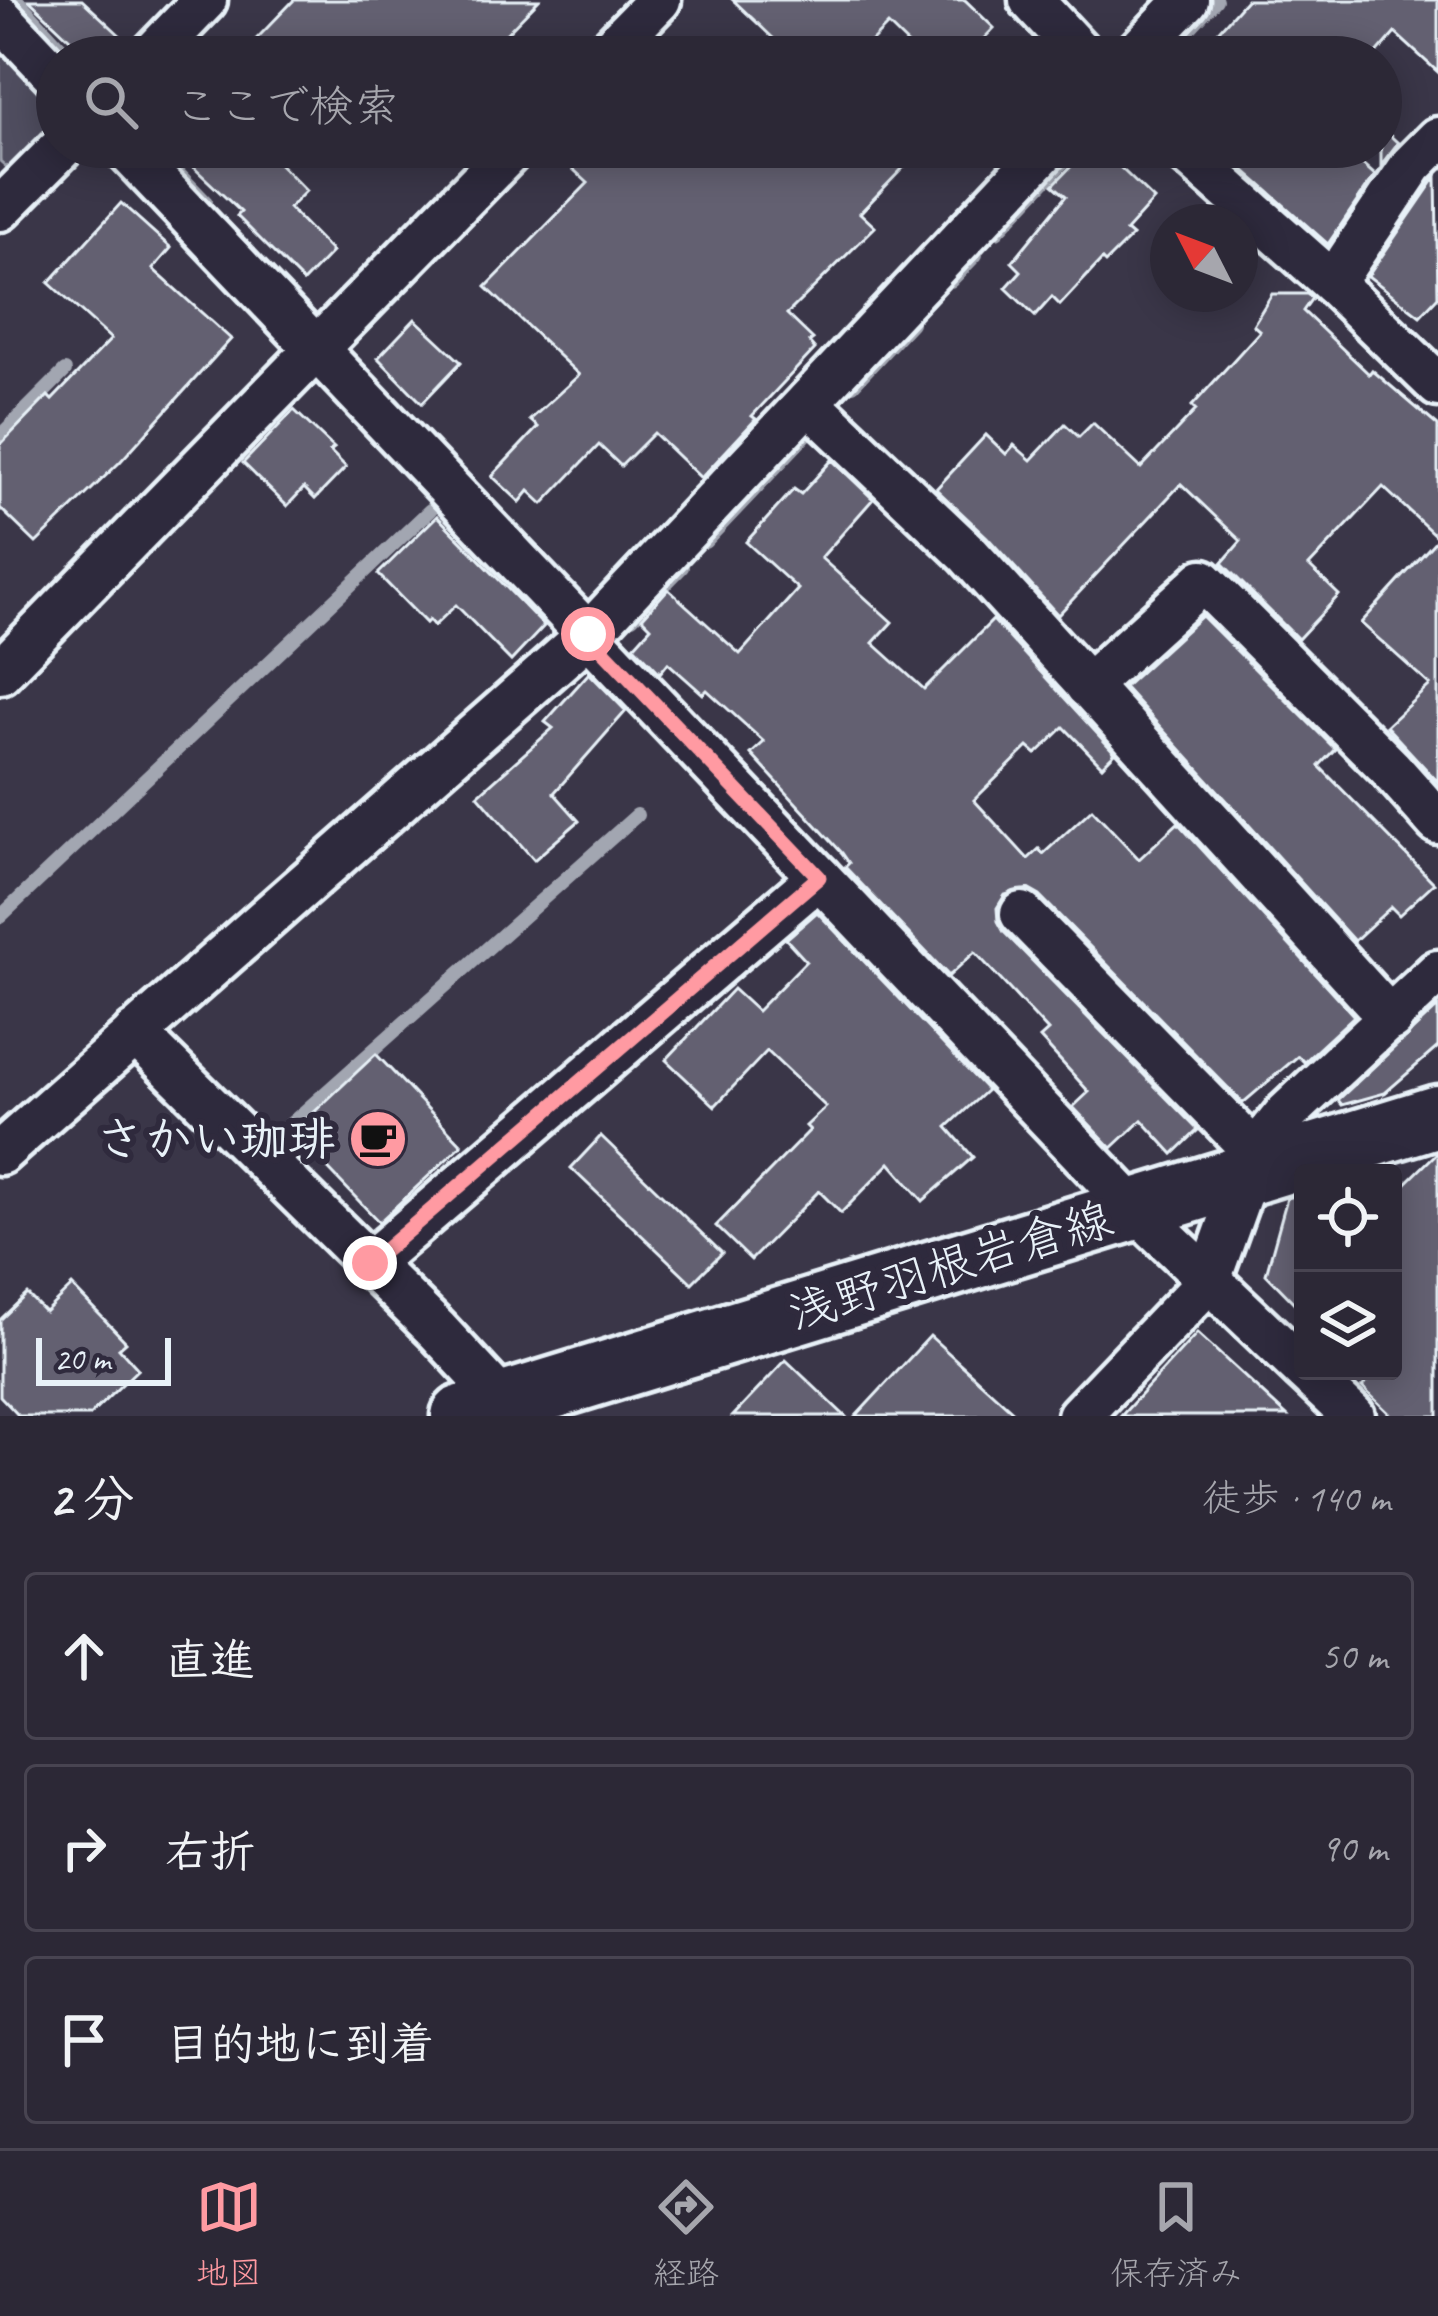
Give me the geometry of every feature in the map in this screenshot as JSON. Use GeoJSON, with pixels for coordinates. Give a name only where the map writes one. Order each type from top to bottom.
{"type":"FeatureCollection","features":[{"type":"Feature","properties":{"kind":"main road","name":"浅野羽根岩倉線"},"geometry":{"type":"LineString","coordinates":[[510,1408],[1135,1209],[1250,1164],[1438,1116]]}},
{"type":"Feature","properties":{"kind":"street"},"geometry":{"type":"LineString","coordinates":[[170,36],[205,0]]}},
{"type":"Feature","properties":{"kind":"street"},"geometry":{"type":"LineString","coordinates":[[624,36],[659,0]]}},
{"type":"Feature","properties":{"kind":"street"},"geometry":{"type":"LineString","coordinates":[[1031,0],[1064,36]]}},
{"type":"Feature","properties":{"kind":"street"},"geometry":{"type":"LineString","coordinates":[[1153,36],[1187,0]]}},
{"type":"Feature","properties":{"kind":"street"},"geometry":{"type":"LineString","coordinates":[[0,16],[36,54]]}},
{"type":"Feature","properties":{"kind":"street"},"geometry":{"type":"LineString","coordinates":[[1333,284],[1412,165],[1438,139]]}},
{"type":"Feature","properties":{"kind":"street"},"geometry":{"type":"LineString","coordinates":[[0,209],[41,168]]}},
{"type":"Feature","properties":{"kind":"street"},"geometry":{"type":"LineString","coordinates":[[144,168],[1135,1209],[1294,1361]]}},
{"type":"Feature","properties":{"kind":"street"},"geometry":{"type":"LineString","coordinates":[[0,672],[493,168]]}},
{"type":"Feature","properties":{"kind":"street"},"geometry":{"type":"LineString","coordinates":[[0,1153],[588,634],[1028,168]]}},
{"type":"Feature","properties":{"kind":"street"},"geometry":{"type":"LineString","coordinates":[[1203,168],[1438,385]]}},
{"type":"Feature","properties":{"kind":"street"},"geometry":{"type":"LineString","coordinates":[[808,402],[968,554],[1390,1019]]}},
{"type":"Feature","properties":{"kind":"street"},"geometry":{"type":"LineString","coordinates":[[1088,686],[1202,581],[1438,822]]}},
{"type":"Feature","properties":{"kind":"street"},"geometry":{"type":"LineString","coordinates":[[370,1263],[819,877]]}},
{"type":"Feature","properties":{"kind":"street"},"geometry":{"type":"LineString","coordinates":[[1022,914],[1250,1164]]}},
{"type":"Feature","properties":{"kind":"street"},"geometry":{"type":"LineString","coordinates":[[1079,1416],[1209,1280],[1250,1164],[1285,1115],[1438,972]]}},
{"type":"Feature","properties":{"kind":"street"},"geometry":{"type":"LineString","coordinates":[[135,1034],[370,1263],[510,1408]]}},
{"type":"Feature","properties":{"kind":"street"},"geometry":{"type":"LineString","coordinates":[[1315,1380],[1353,1416]]}},
{"type":"Feature","properties":{"kind":"shaded area"},"geometry":{"type":"Polygon","coordinates":[[[0,49],[36,86],[36,143],[10,170],[0,161],[0,49]]]}},
{"type":"Feature","properties":{"kind":"building"},"geometry":{"type":"Polygon","coordinates":[[[29,0],[82,0],[121,36],[67,36],[29,0]]]}},
{"type":"Feature","properties":{"kind":"building"},"geometry":{"type":"Polygon","coordinates":[[[294,0],[539,0],[504,36],[259,36],[294,0]]]}},
{"type":"Feature","properties":{"kind":"building"},"geometry":{"type":"Polygon","coordinates":[[[733,0],[965,0],[994,28],[986,36],[899,36],[888,25],[877,36],[771,36],[733,0]]]}},
{"type":"Feature","properties":{"kind":"building"},"geometry":{"type":"Polygon","coordinates":[[[1246,0],[1438,0],[1438,72],[1395,33],[1214,36],[1246,0]]]}},
{"type":"Feature","properties":{"kind":"building"},"geometry":{"type":"Polygon","coordinates":[[[194,168],[284,168],[306,191],[289,208],[332,252],[303,282],[237,216],[241,212],[194,168]]]}},
{"type":"Feature","properties":{"kind":"building"},"geometry":{"type":"Polygon","coordinates":[[[572,168],[903,168],[860,213],[875,227],[787,314],[813,339],[809,342],[815,349],[701,478],[654,433],[621,466],[599,445],[543,504],[529,491],[520,502],[492,476],[538,427],[530,420],[579,375],[486,287],[588,183],[572,168]]]}},
{"type":"Feature","properties":{"kind":"building"},"geometry":{"type":"Polygon","coordinates":[[[1070,168],[1121,168],[1154,200],[1126,231],[1132,236],[1105,263],[1102,260],[1060,305],[1052,297],[1035,316],[1006,288],[1021,271],[1012,262],[1066,196],[1053,185],[1070,168]]]}},
{"type":"Feature","properties":{"kind":"building"},"geometry":{"type":"Polygon","coordinates":[[[1242,168],[1367,168],[1375,175],[1328,244],[1242,168]]]}},
{"type":"Feature","properties":{"kind":"building"},"geometry":{"type":"Polygon","coordinates":[[[1436,177],[1438,297],[1420,316],[1368,276],[1436,177]]]}},
{"type":"Feature","properties":{"kind":"building"},"geometry":{"type":"Polygon","coordinates":[[[121,203],[171,248],[153,269],[231,339],[120,462],[36,543],[0,508],[0,445],[111,339],[49,283],[121,203]]]}},
{"type":"Feature","properties":{"kind":"building"},"geometry":{"type":"Polygon","coordinates":[[[1272,294],[1307,294],[1312,298],[1303,311],[1369,374],[1372,370],[1438,426],[1438,538],[1383,487],[1309,566],[1339,595],[1298,639],[1222,563],[1241,541],[1181,484],[1058,615],[936,489],[986,435],[1006,454],[1014,445],[1031,460],[1065,424],[1079,437],[1093,423],[1141,468],[1260,331],[1253,325],[1272,294]]]}},
{"type":"Feature","properties":{"kind":"building"},"geometry":{"type":"Polygon","coordinates":[[[415,319],[461,362],[422,403],[378,358],[415,319]]]}},
{"type":"Feature","properties":{"kind":"building"},"geometry":{"type":"Polygon","coordinates":[[[294,410],[334,448],[330,451],[346,467],[315,499],[304,488],[287,506],[243,463],[294,410]]]}},
{"type":"Feature","properties":{"kind":"building"},"geometry":{"type":"Polygon","coordinates":[[[832,460],[873,499],[821,558],[892,622],[873,643],[924,689],[993,620],[1115,753],[1102,766],[1064,727],[1036,754],[1028,747],[974,800],[1028,859],[1039,849],[1043,854],[1092,809],[1139,859],[1178,823],[1354,1016],[1304,1062],[1298,1056],[1243,1103],[1040,896],[1028,889],[1005,895],[997,908],[1004,932],[1198,1130],[1173,1154],[1142,1120],[1112,1148],[1073,1107],[1089,1092],[1040,1038],[1048,1031],[975,952],[949,976],[845,867],[849,863],[842,853],[751,754],[764,742],[707,690],[703,694],[668,663],[660,673],[634,646],[651,627],[642,618],[668,589],[740,654],[798,589],[746,542],[794,489],[801,494],[832,460]]]}},
{"type":"Feature","properties":{"kind":"building"},"geometry":{"type":"Polygon","coordinates":[[[437,516],[544,626],[511,661],[456,605],[434,626],[429,620],[426,623],[378,574],[437,516]]]}},
{"type":"Feature","properties":{"kind":"building"},"geometry":{"type":"Polygon","coordinates":[[[1438,538],[1438,782],[1386,726],[1430,685],[1361,623],[1438,538]]]}},
{"type":"Feature","properties":{"kind":"building"},"geometry":{"type":"Polygon","coordinates":[[[1202,616],[1335,749],[1319,766],[1434,883],[1399,915],[1391,907],[1354,941],[1124,687],[1202,616]]]}},
{"type":"Feature","properties":{"kind":"building"},"geometry":{"type":"Polygon","coordinates":[[[589,673],[626,711],[554,793],[579,821],[534,860],[478,795],[553,728],[545,722],[589,673]]]}},
{"type":"Feature","properties":{"kind":"building"},"geometry":{"type":"Polygon","coordinates":[[[817,912],[987,1090],[947,1127],[973,1157],[923,1201],[890,1163],[841,1213],[819,1191],[751,1260],[716,1226],[810,1130],[806,1126],[826,1107],[767,1051],[715,1106],[666,1060],[733,989],[757,1011],[806,961],[786,939],[817,912]]]}},
{"type":"Feature","properties":{"kind":"building"},"geometry":{"type":"Polygon","coordinates":[[[1438,1007],[1438,1047],[1385,1093],[1342,1105],[1338,1100],[1438,1007]]]}},
{"type":"Feature","properties":{"kind":"building","name":"さかい珈琲"},"geometry":{"type":"Polygon","coordinates":[[[376,1054],[462,1145],[379,1222],[293,1132],[376,1054]]]}},
{"type":"Feature","properties":{"kind":"building"},"geometry":{"type":"Polygon","coordinates":[[[601,1136],[722,1253],[692,1283],[571,1168],[601,1136]]]}},
{"type":"Feature","properties":{"kind":"building"},"geometry":{"type":"Polygon","coordinates":[[[1438,1152],[1438,1416],[1392,1416],[1362,1387],[1369,1380],[1402,1380],[1402,1187],[1438,1152]]]}},
{"type":"Feature","properties":{"kind":"building"},"geometry":{"type":"Polygon","coordinates":[[[1294,1196],[1294,1303],[1266,1274],[1287,1198],[1294,1196]]]}},
{"type":"Feature","properties":{"kind":"building"},"geometry":{"type":"Polygon","coordinates":[[[72,1286],[126,1342],[119,1348],[138,1369],[89,1416],[19,1416],[0,1396],[0,1320],[27,1294],[45,1312],[72,1286]]]}},
{"type":"Feature","properties":{"kind":"building"},"geometry":{"type":"Polygon","coordinates":[[[1197,1333],[1287,1416],[1121,1416],[1197,1333]]]}},
{"type":"Feature","properties":{"kind":"building"},"geometry":{"type":"Polygon","coordinates":[[[930,1336],[1018,1416],[856,1416],[930,1336]]]}},
{"type":"Feature","properties":{"kind":"building"},"geometry":{"type":"Polygon","coordinates":[[[786,1360],[845,1416],[733,1416],[786,1360]]]}},
{"type":"Feature","properties":{"kind":"waterway"},"geometry":{"type":"LineString","coordinates":[[17,0],[50,36]]}},
{"type":"Feature","properties":{"kind":"waterway"},"geometry":{"type":"LineString","coordinates":[[1183,36],[1216,0]]}},
{"type":"Feature","properties":{"kind":"waterway"},"geometry":{"type":"LineString","coordinates":[[173,168],[206,202]]}},
{"type":"Feature","properties":{"kind":"waterway"},"geometry":{"type":"LineString","coordinates":[[997,232],[1057,168]]}},
{"type":"Feature","properties":{"kind":"waterway"},"geometry":{"type":"LineString","coordinates":[[951,281],[976,255]]}},
{"type":"Feature","properties":{"kind":"waterway"},"geometry":{"type":"LineString","coordinates":[[853,385],[911,323]]}},
{"type":"Feature","properties":{"kind":"waterway"},"geometry":{"type":"LineString","coordinates":[[0,436],[65,371]]}},
{"type":"Feature","properties":{"kind":"waterway"},"geometry":{"type":"LineString","coordinates":[[705,542],[807,434]]}},
{"type":"Feature","properties":{"kind":"waterway"},"geometry":{"type":"LineString","coordinates":[[0,917],[430,510]]}},
{"type":"Feature","properties":{"kind":"waterway"},"geometry":{"type":"LineString","coordinates":[[632,618],[682,567]]}},
{"type":"Feature","properties":{"kind":"waterway"},"geometry":{"type":"LineString","coordinates":[[276,1137],[637,815]]}},
{"type":"Feature","properties":{"kind":"place","name":"さかい珈琲"},"geometry":{"type":"Point","coordinates":[378,1139]}},
{"type":"Feature","properties":{"kind":"route"},"geometry":{"type":"LineString","coordinates":[[370,1263],[819,877],[588,634]]}}]}
